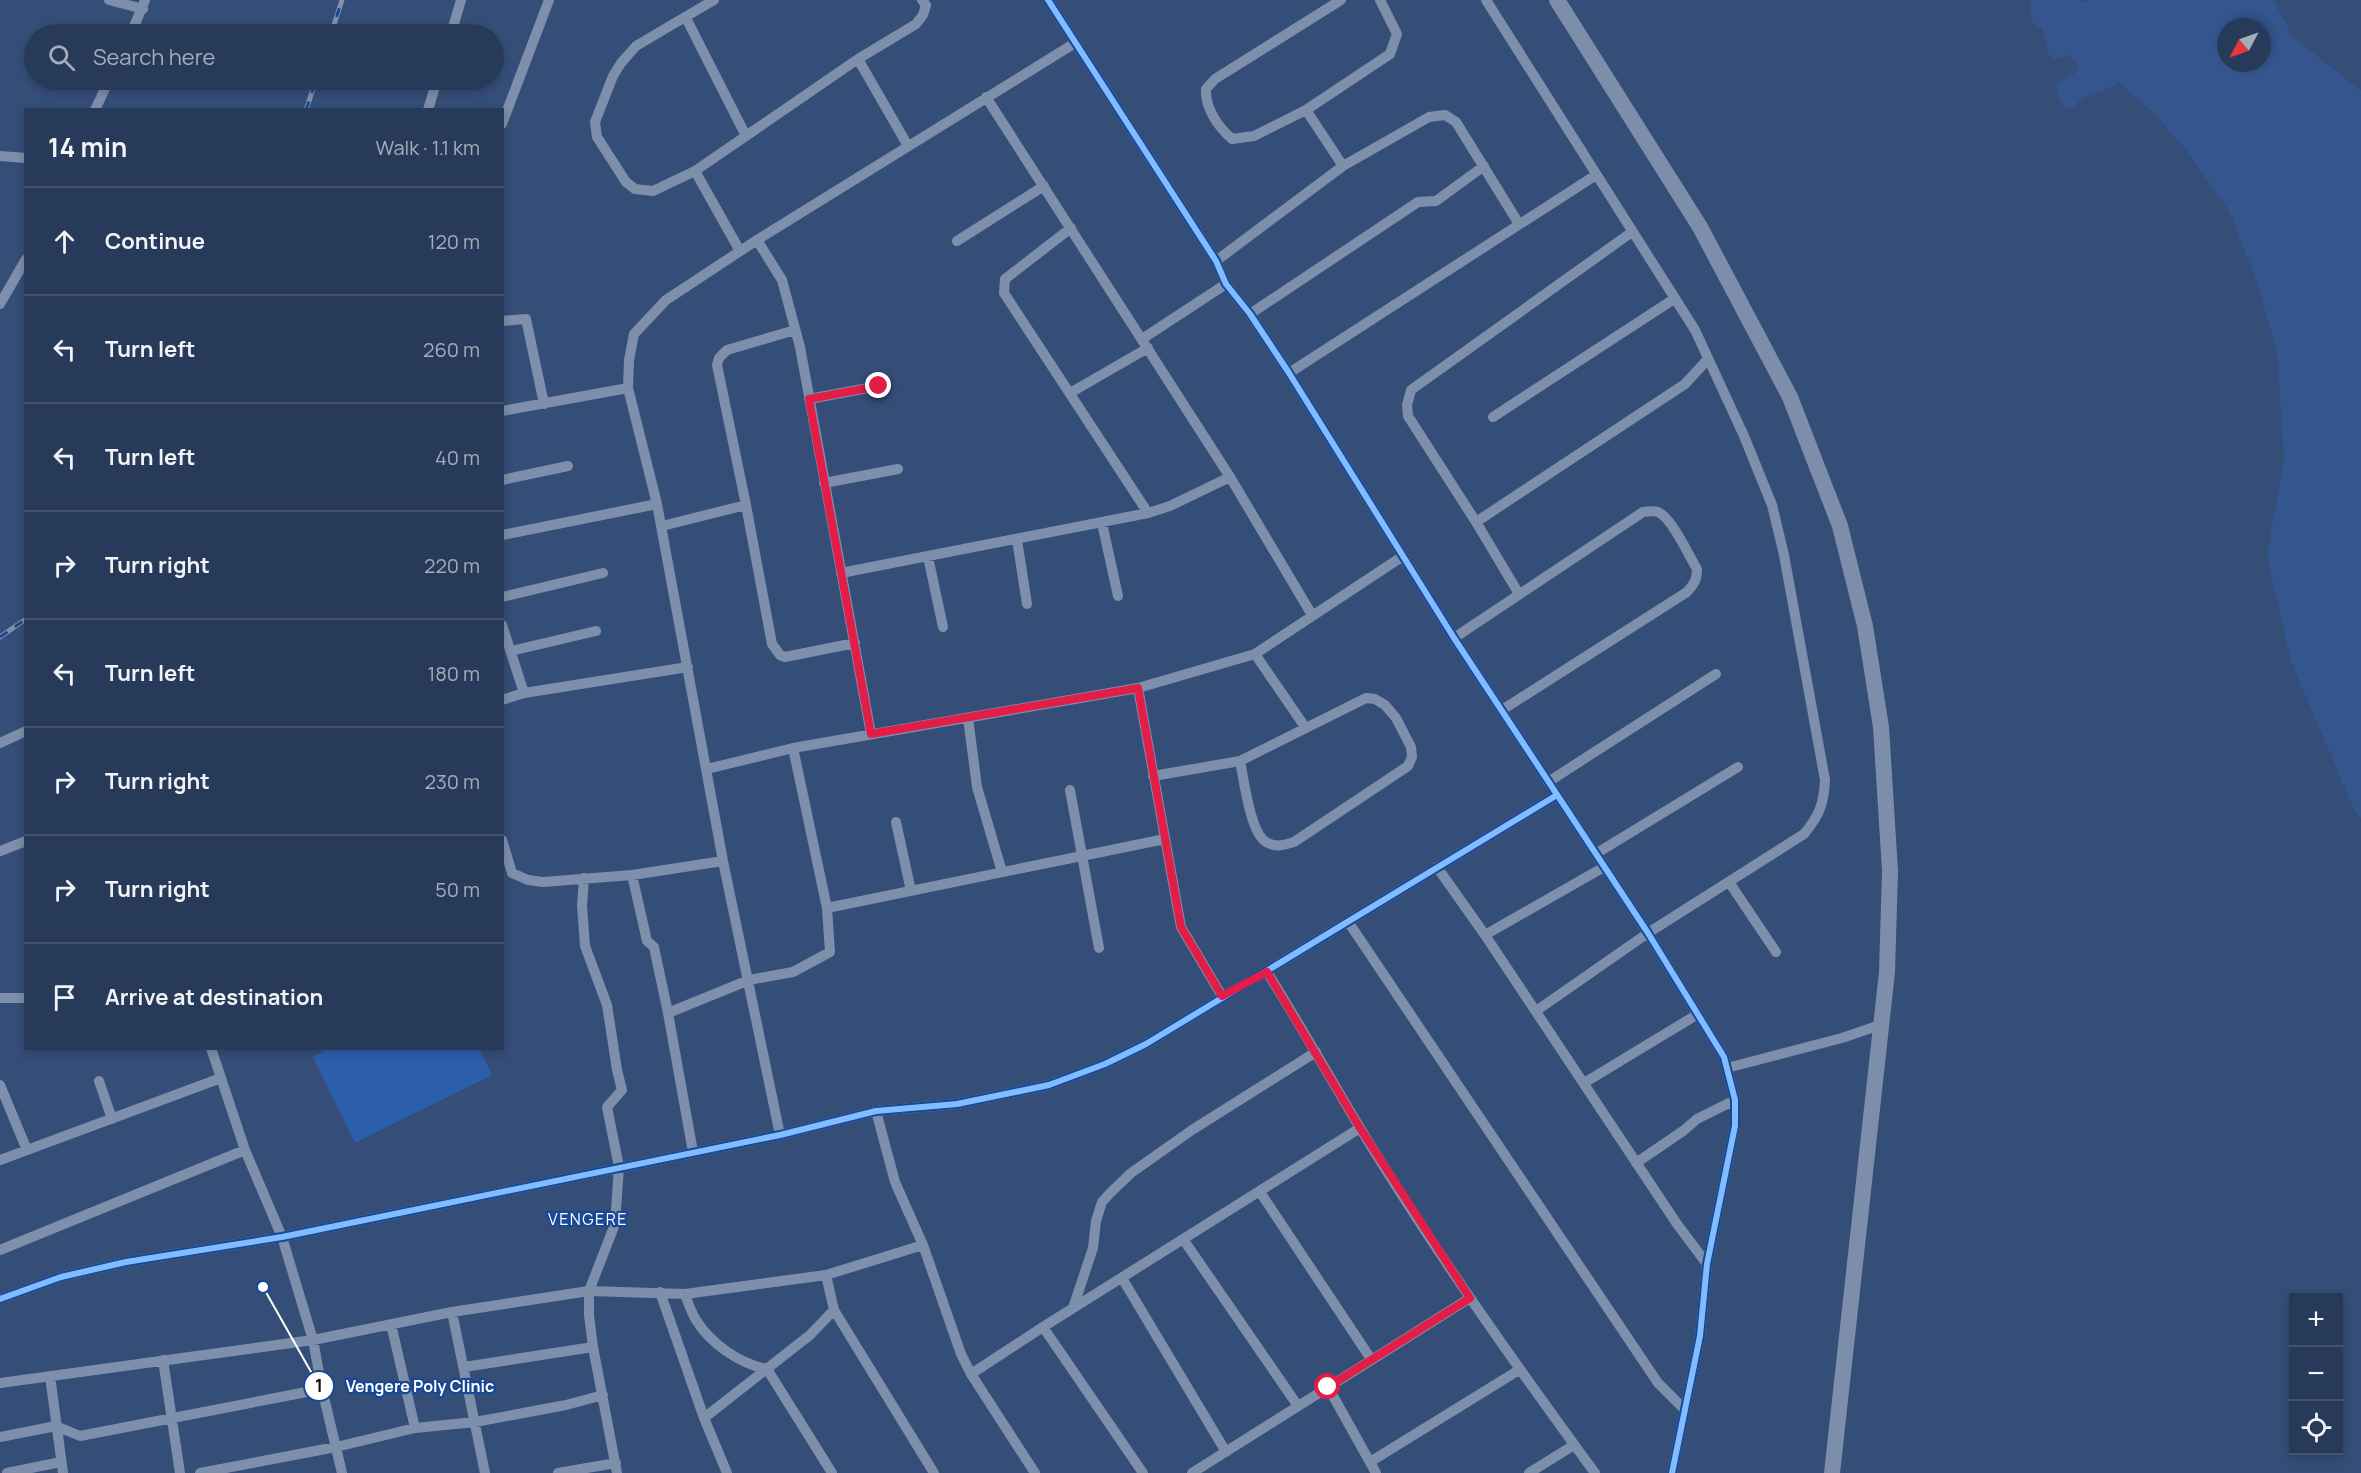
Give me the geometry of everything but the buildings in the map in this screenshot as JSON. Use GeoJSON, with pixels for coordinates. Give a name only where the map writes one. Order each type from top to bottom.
{"type":"FeatureCollection","features":[{"type":"Feature","properties":{"kind":"main road"},"geometry":{"type":"LineString","coordinates":[[1557,0],[1700,227],[1790,397],[1840,526],[1865,626],[1881,727],[1890,871],[1887,972],[1832,1473]]}},
{"type":"Feature","properties":{"kind":"street"},"geometry":{"type":"LineString","coordinates":[[109,0],[144,5],[135,24]]}},
{"type":"Feature","properties":{"kind":"street"},"geometry":{"type":"LineString","coordinates":[[454,24],[461,0]]}},
{"type":"Feature","properties":{"kind":"street"},"geometry":{"type":"LineString","coordinates":[[504,119],[549,0]]}},
{"type":"Feature","properties":{"kind":"street"},"geometry":{"type":"LineString","coordinates":[[714,0],[636,46],[613,76],[595,122],[597,136],[626,182],[634,189],[653,191],[695,171],[858,59],[916,24],[924,15],[926,5],[922,0]]}},
{"type":"Feature","properties":{"kind":"street"},"geometry":{"type":"LineString","coordinates":[[1048,0],[1216,261],[1226,284],[1250,314],[1289,373],[1454,638],[1597,853],[1724,1057],[1735,1100],[1734,1126],[1707,1264],[1700,1336],[1672,1473]]}},
{"type":"Feature","properties":{"kind":"street"},"geometry":{"type":"LineString","coordinates":[[1341,0],[1215,79],[1206,89],[1205,101],[1221,130],[1232,140],[1254,136],[1305,110],[1390,54],[1397,34],[1380,0]]}},
{"type":"Feature","properties":{"kind":"street"},"geometry":{"type":"LineString","coordinates":[[1486,0],[1695,330],[1744,436],[1772,505],[1784,555],[1825,780],[1818,817],[1804,834],[1648,933],[1536,1011]]}},
{"type":"Feature","properties":{"kind":"street"},"geometry":{"type":"LineString","coordinates":[[686,18],[747,136]]}},
{"type":"Feature","properties":{"kind":"street"},"geometry":{"type":"LineString","coordinates":[[780,1135],[723,861],[662,526],[628,388],[629,360],[634,334],[666,300],[758,240],[1075,43]]}},
{"type":"Feature","properties":{"kind":"street"},"geometry":{"type":"LineString","coordinates":[[858,59],[908,146]]}},
{"type":"Feature","properties":{"kind":"street"},"geometry":{"type":"LineString","coordinates":[[96,108],[104,90]]}},
{"type":"Feature","properties":{"kind":"street"},"geometry":{"type":"LineString","coordinates":[[429,108],[434,90]]}},
{"type":"Feature","properties":{"kind":"street"},"geometry":{"type":"LineString","coordinates":[[986,97],[1230,477],[1312,615]]}},
{"type":"Feature","properties":{"kind":"street"},"geometry":{"type":"LineString","coordinates":[[1305,110],[1343,166]]}},
{"type":"Feature","properties":{"kind":"street"},"geometry":{"type":"LineString","coordinates":[[1216,261],[1343,166],[1429,117],[1445,115],[1456,122],[1519,224]]}},
{"type":"Feature","properties":{"kind":"street"},"geometry":{"type":"LineString","coordinates":[[0,156],[24,158]]}},
{"type":"Feature","properties":{"kind":"street"},"geometry":{"type":"LineString","coordinates":[[1250,314],[1418,202],[1436,201],[1484,166]]}},
{"type":"Feature","properties":{"kind":"street"},"geometry":{"type":"LineString","coordinates":[[695,171],[740,252]]}},
{"type":"Feature","properties":{"kind":"street"},"geometry":{"type":"LineString","coordinates":[[1289,373],[1596,175]]}},
{"type":"Feature","properties":{"kind":"street"},"geometry":{"type":"LineString","coordinates":[[957,241],[1044,186]]}},
{"type":"Feature","properties":{"kind":"street"},"geometry":{"type":"LineString","coordinates":[[1071,228],[1005,279],[1004,293],[1148,513]]}},
{"type":"Feature","properties":{"kind":"street"},"geometry":{"type":"LineString","coordinates":[[1520,594],[1408,416],[1407,405],[1411,390],[1632,232]]}},
{"type":"Feature","properties":{"kind":"street"},"geometry":{"type":"LineString","coordinates":[[758,240],[782,280],[800,347],[871,734]]}},
{"type":"Feature","properties":{"kind":"street"},"geometry":{"type":"LineString","coordinates":[[0,304],[24,262]]}},
{"type":"Feature","properties":{"kind":"street"},"geometry":{"type":"LineString","coordinates":[[1070,393],[1145,343],[1226,284]]}},
{"type":"Feature","properties":{"kind":"street"},"geometry":{"type":"LineString","coordinates":[[1493,417],[1674,299]]}},
{"type":"Feature","properties":{"kind":"street"},"geometry":{"type":"LineString","coordinates":[[504,321],[526,319],[544,404]]}},
{"type":"Feature","properties":{"kind":"street"},"geometry":{"type":"LineString","coordinates":[[795,330],[727,350],[717,364],[772,644],[776,651],[785,657],[855,643]]}},
{"type":"Feature","properties":{"kind":"street"},"geometry":{"type":"LineString","coordinates":[[1476,522],[1685,384],[1708,358]]}},
{"type":"Feature","properties":{"kind":"street"},"geometry":{"type":"LineString","coordinates":[[809,399],[879,386]]}},
{"type":"Feature","properties":{"kind":"street"},"geometry":{"type":"LineString","coordinates":[[504,411],[628,388]]}},
{"type":"Feature","properties":{"kind":"street"},"geometry":{"type":"LineString","coordinates":[[504,480],[568,466]]}},
{"type":"Feature","properties":{"kind":"street"},"geometry":{"type":"LineString","coordinates":[[824,483],[898,470]]}},
{"type":"Feature","properties":{"kind":"street"},"geometry":{"type":"LineString","coordinates":[[841,573],[1148,513],[1170,506],[1230,477]]}},
{"type":"Feature","properties":{"kind":"street"},"geometry":{"type":"LineString","coordinates":[[504,535],[657,504]]}},
{"type":"Feature","properties":{"kind":"street"},"geometry":{"type":"LineString","coordinates":[[662,526],[746,505]]}},
{"type":"Feature","properties":{"kind":"street"},"geometry":{"type":"LineString","coordinates":[[1454,638],[1643,512],[1654,511],[1670,523],[1697,570],[1697,578],[1687,592],[1502,710]]}},
{"type":"Feature","properties":{"kind":"street"},"geometry":{"type":"LineString","coordinates":[[1102,523],[1118,596]]}},
{"type":"Feature","properties":{"kind":"street"},"geometry":{"type":"LineString","coordinates":[[1017,540],[1027,604]]}},
{"type":"Feature","properties":{"kind":"street"},"geometry":{"type":"LineString","coordinates":[[707,769],[793,748],[1138,688],[1255,654],[1403,556]]}},
{"type":"Feature","properties":{"kind":"street"},"geometry":{"type":"LineString","coordinates":[[928,557],[943,627]]}},
{"type":"Feature","properties":{"kind":"street"},"geometry":{"type":"LineString","coordinates":[[504,597],[603,573]]}},
{"type":"Feature","properties":{"kind":"street"},"geometry":{"type":"LineString","coordinates":[[504,631],[524,693]]}},
{"type":"Feature","properties":{"kind":"street"},"geometry":{"type":"LineString","coordinates":[[511,651],[596,631]]}},
{"type":"Feature","properties":{"kind":"street"},"geometry":{"type":"LineString","coordinates":[[1255,654],[1305,727]]}},
{"type":"Feature","properties":{"kind":"street"},"geometry":{"type":"LineString","coordinates":[[504,699],[524,693],[688,667]]}},
{"type":"Feature","properties":{"kind":"street"},"geometry":{"type":"LineString","coordinates":[[1548,782],[1716,674]]}},
{"type":"Feature","properties":{"kind":"street"},"geometry":{"type":"LineString","coordinates":[[1138,688],[1181,927],[1222,996]]}},
{"type":"Feature","properties":{"kind":"street"},"geometry":{"type":"LineString","coordinates":[[1153,776],[1240,761],[1366,698],[1375,699],[1385,705],[1396,718],[1411,747],[1412,757],[1408,766],[1294,842],[1279,846],[1266,842],[1255,830],[1240,761]]}},
{"type":"Feature","properties":{"kind":"street"},"geometry":{"type":"LineString","coordinates":[[968,718],[977,787],[1002,872]]}},
{"type":"Feature","properties":{"kind":"street"},"geometry":{"type":"LineString","coordinates":[[0,743],[24,732]]}},
{"type":"Feature","properties":{"kind":"street"},"geometry":{"type":"LineString","coordinates":[[668,1013],[749,980],[793,972],[830,952],[827,908],[793,748]]}},
{"type":"Feature","properties":{"kind":"street"},"geometry":{"type":"LineString","coordinates":[[1597,853],[1738,767]]}},
{"type":"Feature","properties":{"kind":"street"},"geometry":{"type":"LineString","coordinates":[[1070,790],[1099,948]]}},
{"type":"Feature","properties":{"kind":"street"},"geometry":{"type":"LineString","coordinates":[[0,1299],[60,1277],[126,1262],[282,1237],[780,1135],[876,1112],[957,1104],[1049,1085],[1105,1064],[1146,1044],[1557,795]]}},
{"type":"Feature","properties":{"kind":"street"},"geometry":{"type":"LineString","coordinates":[[896,822],[911,891]]}},
{"type":"Feature","properties":{"kind":"street"},"geometry":{"type":"LineString","coordinates":[[827,908],[1165,839]]}},
{"type":"Feature","properties":{"kind":"street"},"geometry":{"type":"LineString","coordinates":[[0,851],[24,842]]}},
{"type":"Feature","properties":{"kind":"street"},"geometry":{"type":"LineString","coordinates":[[504,854],[507,874],[543,882],[632,875],[723,861]]}},
{"type":"Feature","properties":{"kind":"street"},"geometry":{"type":"LineString","coordinates":[[1437,867],[1485,935],[1677,1224],[1707,1264]]}},
{"type":"Feature","properties":{"kind":"street"},"geometry":{"type":"LineString","coordinates":[[1485,935],[1604,867]]}},
{"type":"Feature","properties":{"kind":"street"},"geometry":{"type":"LineString","coordinates":[[632,875],[647,941],[654,947],[693,1152]]}},
{"type":"Feature","properties":{"kind":"street"},"geometry":{"type":"LineString","coordinates":[[558,1473],[617,1468],[593,1347],[589,1315],[590,1291],[615,1224],[619,1167],[607,1107],[622,1090],[607,1005],[585,946],[582,906],[584,878]]}},
{"type":"Feature","properties":{"kind":"street"},"geometry":{"type":"LineString","coordinates":[[1729,882],[1776,952]]}},
{"type":"Feature","properties":{"kind":"street"},"geometry":{"type":"LineString","coordinates":[[1348,923],[1658,1383],[1685,1410]]}},
{"type":"Feature","properties":{"kind":"street"},"geometry":{"type":"LineString","coordinates":[[1267,972],[1360,1128],[1470,1298],[1519,1370],[1595,1473]]}},
{"type":"Feature","properties":{"kind":"street"},"geometry":{"type":"LineString","coordinates":[[0,998],[24,998]]}},
{"type":"Feature","properties":{"kind":"street"},"geometry":{"type":"LineString","coordinates":[[1584,1083],[1698,1014]]}},
{"type":"Feature","properties":{"kind":"street"},"geometry":{"type":"LineString","coordinates":[[1727,1068],[1842,1038],[1880,1025]]}},
{"type":"Feature","properties":{"kind":"street"},"geometry":{"type":"LineString","coordinates":[[212,1050],[245,1150],[282,1237],[313,1340],[342,1473]]}},
{"type":"Feature","properties":{"kind":"street"},"geometry":{"type":"LineString","coordinates":[[1073,1308],[1093,1248],[1096,1221],[1102,1202],[1111,1192],[1131,1173],[1192,1130],[1316,1052]]}},
{"type":"Feature","properties":{"kind":"street"},"geometry":{"type":"LineString","coordinates":[[0,1160],[221,1078]]}},
{"type":"Feature","properties":{"kind":"street"},"geometry":{"type":"LineString","coordinates":[[99,1081],[112,1119]]}},
{"type":"Feature","properties":{"kind":"street"},"geometry":{"type":"LineString","coordinates":[[0,1085],[27,1150]]}},
{"type":"Feature","properties":{"kind":"street"},"geometry":{"type":"LineString","coordinates":[[1636,1163],[1697,1119],[1735,1100]]}},
{"type":"Feature","properties":{"kind":"street"},"geometry":{"type":"LineString","coordinates":[[876,1112],[896,1182],[923,1245],[954,1335],[971,1374],[1035,1473]]}},
{"type":"Feature","properties":{"kind":"street"},"geometry":{"type":"LineString","coordinates":[[971,1374],[1043,1326],[1360,1128]]}},
{"type":"Feature","properties":{"kind":"street"},"geometry":{"type":"LineString","coordinates":[[0,1250],[245,1150]]}},
{"type":"Feature","properties":{"kind":"street"},"geometry":{"type":"LineString","coordinates":[[1260,1192],[1371,1359]]}},
{"type":"Feature","properties":{"kind":"street"},"geometry":{"type":"LineString","coordinates":[[1183,1239],[1298,1406]]}},
{"type":"Feature","properties":{"kind":"street"},"geometry":{"type":"LineString","coordinates":[[0,1383],[313,1340],[452,1311],[590,1291],[685,1294],[826,1275],[923,1245]]}},
{"type":"Feature","properties":{"kind":"street"},"geometry":{"type":"LineString","coordinates":[[826,1275],[834,1310],[934,1473]]}},
{"type":"Feature","properties":{"kind":"street"},"geometry":{"type":"LineString","coordinates":[[1122,1278],[1226,1452]]}},
{"type":"Feature","properties":{"kind":"street"},"geometry":{"type":"LineString","coordinates":[[660,1292],[704,1418],[727,1473]]}},
{"type":"Feature","properties":{"kind":"street"},"geometry":{"type":"LineString","coordinates":[[685,1294],[694,1318],[714,1342],[751,1366],[767,1369],[832,1473]]}},
{"type":"Feature","properties":{"kind":"street"},"geometry":{"type":"LineString","coordinates":[[1192,1473],[1470,1298]]}},
{"type":"Feature","properties":{"kind":"street"},"geometry":{"type":"LineString","coordinates":[[704,1418],[810,1335],[834,1310]]}},
{"type":"Feature","properties":{"kind":"street"},"geometry":{"type":"LineString","coordinates":[[452,1311],[485,1473]]}},
{"type":"Feature","properties":{"kind":"street"},"geometry":{"type":"LineString","coordinates":[[391,1324],[415,1428]]}},
{"type":"Feature","properties":{"kind":"street"},"geometry":{"type":"LineString","coordinates":[[1043,1326],[1143,1473]]}},
{"type":"Feature","properties":{"kind":"street"},"geometry":{"type":"LineString","coordinates":[[464,1367],[593,1347]]}},
{"type":"Feature","properties":{"kind":"street"},"geometry":{"type":"LineString","coordinates":[[163,1360],[180,1473]]}},
{"type":"Feature","properties":{"kind":"street"},"geometry":{"type":"LineString","coordinates":[[1370,1462],[1519,1370]]}},
{"type":"Feature","properties":{"kind":"street"},"geometry":{"type":"LineString","coordinates":[[7,1473],[62,1468],[50,1376]]}},
{"type":"Feature","properties":{"kind":"street"},"geometry":{"type":"LineString","coordinates":[[1328,1387],[1376,1473]]}},
{"type":"Feature","properties":{"kind":"street"},"geometry":{"type":"LineString","coordinates":[[0,1437],[56,1426],[80,1436],[322,1389]]}},
{"type":"Feature","properties":{"kind":"street"},"geometry":{"type":"LineString","coordinates":[[200,1473],[336,1447],[415,1428],[475,1422],[566,1405],[603,1395]]}},
{"type":"Feature","properties":{"kind":"street"},"geometry":{"type":"LineString","coordinates":[[1529,1473],[1574,1445]]}},
{"type":"Feature","properties":{"kind":"shaded area"},"geometry":{"type":"Polygon","coordinates":[[[2031,0],[2080,0],[2086,3],[2089,0],[2273,0],[2293,37],[2361,91],[2361,819],[2352,805],[2291,662],[2267,556],[2284,458],[2277,351],[2254,274],[2229,211],[2186,150],[2155,114],[2119,82],[2102,92],[2083,98],[2072,108],[2064,107],[2058,99],[2056,85],[2075,73],[2079,65],[2070,55],[2055,59],[2048,53],[2042,28],[2034,23],[2031,0]]]}},
{"type":"Feature","properties":{"kind":"shaded area"},"geometry":{"type":"Polygon","coordinates":[[[325,1050],[480,1050],[492,1075],[355,1143],[313,1057],[325,1050]]]}},
{"type":"Feature","properties":{"kind":"railway"},"geometry":{"type":"LineString","coordinates":[[334,24],[342,0]]}},
{"type":"Feature","properties":{"kind":"railway"},"geometry":{"type":"LineString","coordinates":[[307,108],[313,90]]}},
{"type":"Feature","properties":{"kind":"railway"},"geometry":{"type":"LineString","coordinates":[[0,637],[24,620]]}},
{"type":"Feature","properties":{"kind":"cycle path"},"geometry":{"type":"LineString","coordinates":[[1048,0],[1216,261],[1226,284],[1250,314],[1289,373],[1454,638],[1648,933],[1724,1057],[1735,1100],[1735,1126],[1707,1264],[1700,1336],[1672,1473]]}},
{"type":"Feature","properties":{"kind":"cycle path"},"geometry":{"type":"LineString","coordinates":[[0,1299],[61,1277],[126,1262],[282,1237],[780,1135],[876,1111],[957,1104],[1049,1085],[1105,1064],[1146,1044],[1557,795]]}},
{"type":"Feature","properties":{"kind":"place","name":"Vengere Poly Clinic"},"geometry":{"type":"Point","coordinates":[263,1287]}},
{"type":"Feature","properties":{"kind":"district","name":"VENGERE"},"geometry":{"type":"Point","coordinates":[588,1219]}},
{"type":"Feature","properties":{"kind":"route"},"geometry":{"type":"LineString","coordinates":[[879,386],[809,399],[871,734],[1138,688],[1181,927],[1222,996],[1267,972],[1360,1128],[1470,1298],[1328,1387]]}}]}
